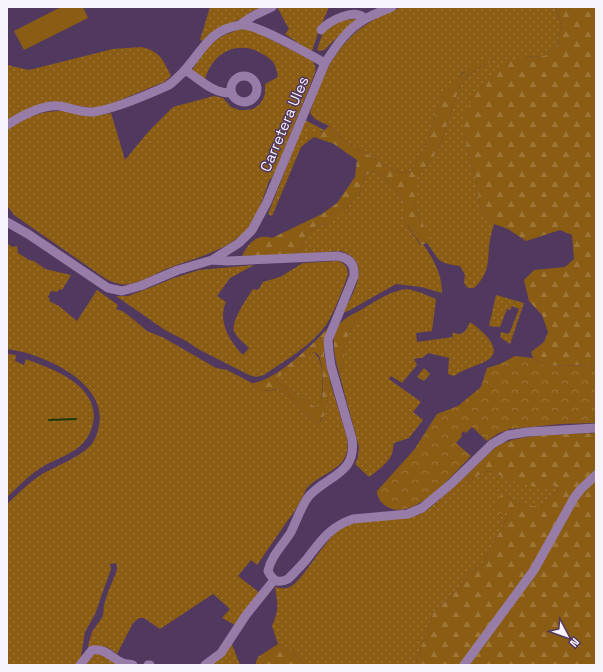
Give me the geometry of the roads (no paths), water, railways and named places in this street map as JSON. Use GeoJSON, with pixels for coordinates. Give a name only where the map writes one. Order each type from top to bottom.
{"type":"FeatureCollection","features":[{"type":"Feature","properties":{"kind":"street"},"geometry":{"type":"LineString","coordinates":[[7,125],[36,109],[58,106],[91,112],[108,110],[169,85],[186,70],[207,41],[223,30],[241,24],[253,16],[272,7]]}},
{"type":"Feature","properties":{"kind":"street","name":"Carretera Ules"},"geometry":{"type":"LineString","coordinates":[[212,260],[239,243],[252,230],[267,202],[325,63],[342,38],[364,19],[392,7]]}},
{"type":"Feature","properties":{"kind":"street"},"geometry":{"type":"LineString","coordinates":[[321,30],[326,25],[347,15],[358,15],[362,16],[364,19]]}},
{"type":"Feature","properties":{"kind":"street"},"geometry":{"type":"LineString","coordinates":[[241,24],[256,27],[325,63]]}},
{"type":"Feature","properties":{"kind":"street"},"geometry":{"type":"LineString","coordinates":[[186,70],[215,90],[231,93]]}},
{"type":"Feature","properties":{"kind":"street"},"geometry":{"type":"LineString","coordinates":[[7,222],[28,234],[108,288],[122,291],[140,286],[178,270],[212,260],[228,261],[338,256],[349,260],[354,270],[352,281],[328,340],[331,366],[352,439],[353,446],[350,461],[344,469],[321,485],[307,499],[290,532],[269,565],[268,571],[274,580],[279,582],[288,579],[325,536],[336,527],[353,519],[408,514],[422,508],[452,483],[487,448],[502,438],[515,433],[596,428]]}},
{"type":"Feature","properties":{"kind":"street"},"geometry":{"type":"LineString","coordinates":[[464,665],[534,570],[574,498],[596,475]]}},
{"type":"Feature","properties":{"kind":"street"},"geometry":{"type":"LineString","coordinates":[[205,665],[220,653],[246,615],[274,580]]}},
{"type":"Feature","properties":{"kind":"street"},"geometry":{"type":"LineString","coordinates":[[80,665],[92,650],[98,649],[106,652],[123,663],[133,665]]}},
{"type":"Feature","properties":{"kind":"waterway"},"geometry":{"type":"LineString","coordinates":[[49,420],[76,419]]}}]}
